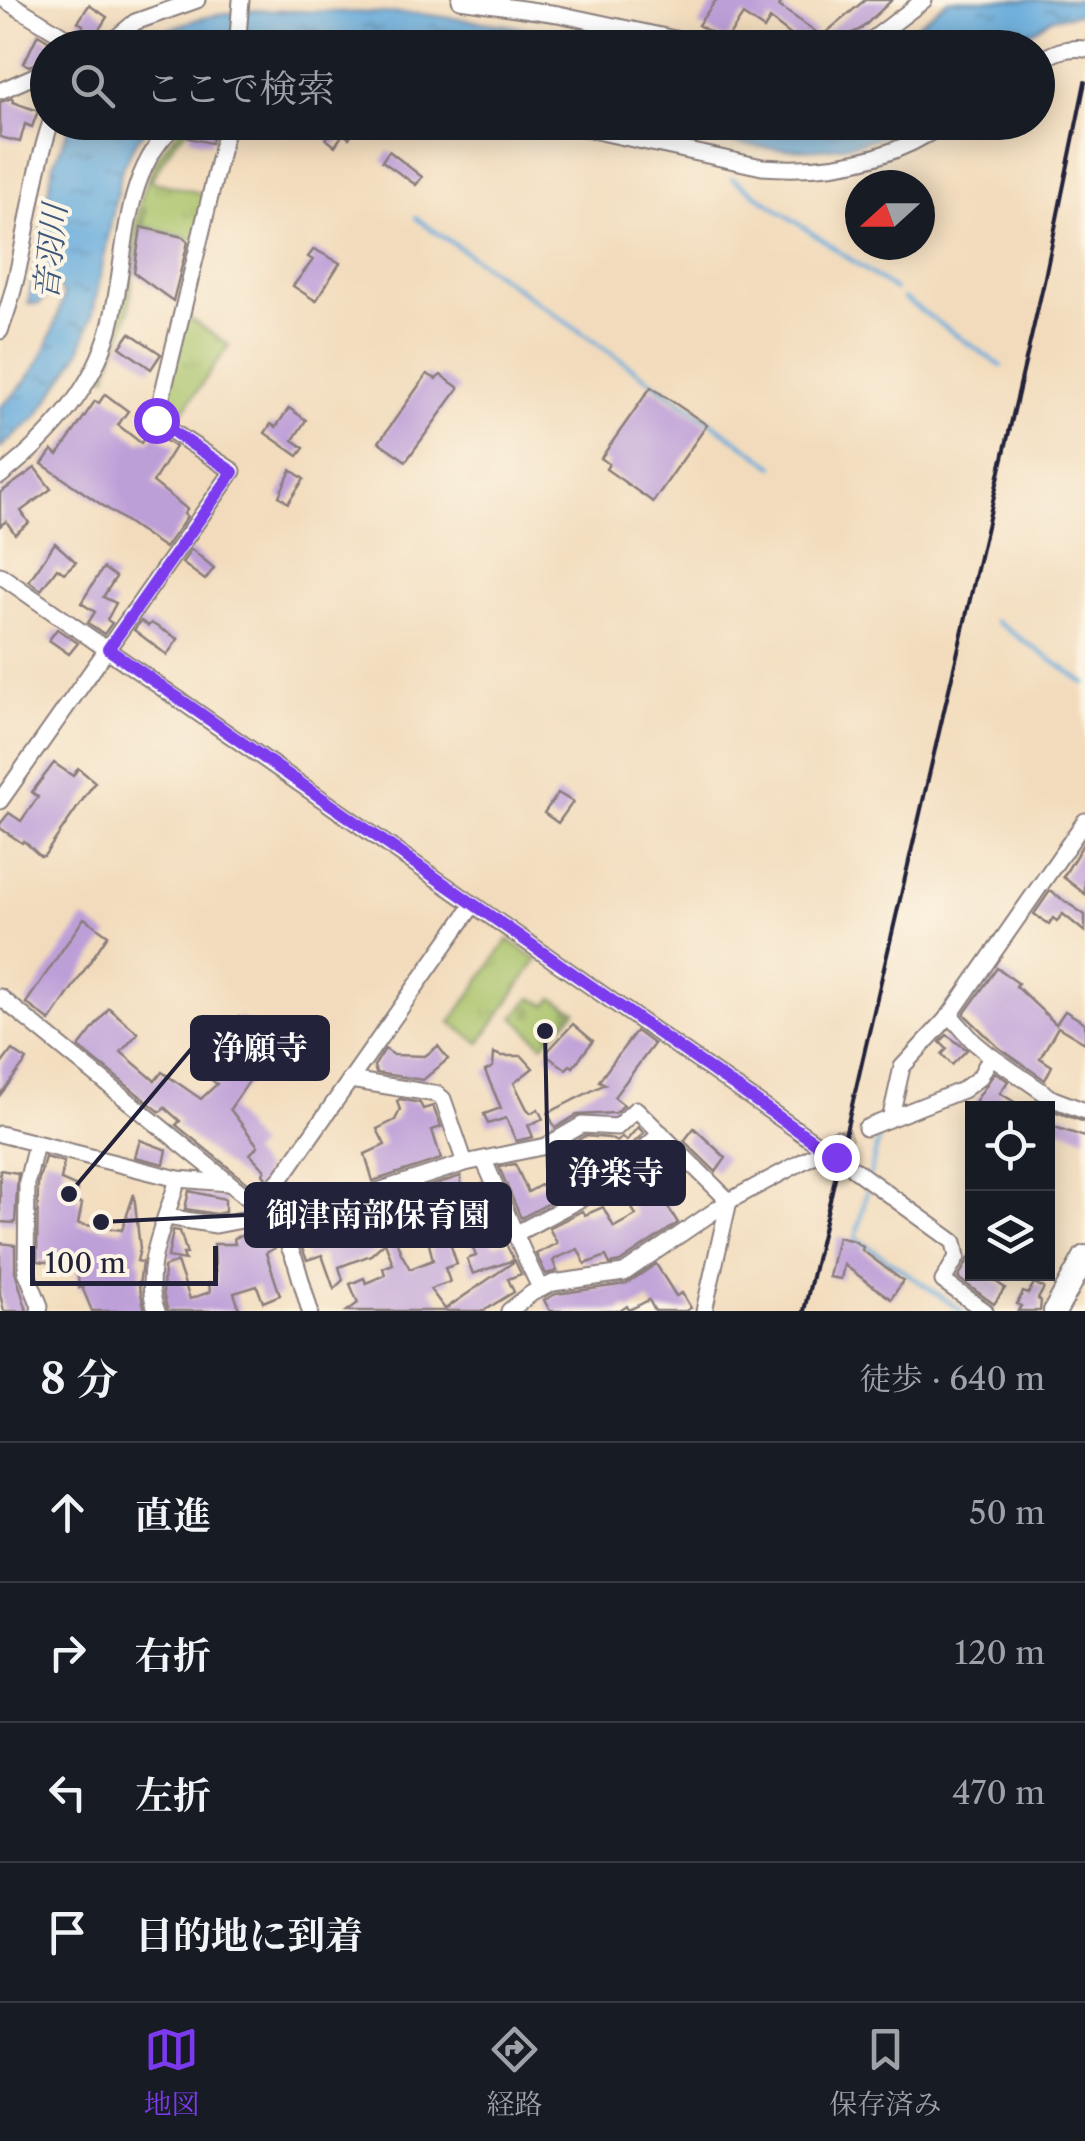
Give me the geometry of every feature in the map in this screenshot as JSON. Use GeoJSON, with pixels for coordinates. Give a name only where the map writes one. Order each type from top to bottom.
{"type":"FeatureCollection","features":[{"type":"Feature","properties":{"kind":"highway"},"geometry":{"type":"LineString","coordinates":[[1055,1311],[1085,1258]]}},
{"type":"Feature","properties":{"kind":"highway"},"geometry":{"type":"LineString","coordinates":[[1070,1311],[1085,1284]]}},
{"type":"Feature","properties":{"kind":"street"},"geometry":{"type":"LineString","coordinates":[[6,0],[54,30]]}},
{"type":"Feature","properties":{"kind":"street"},"geometry":{"type":"LineString","coordinates":[[125,30],[135,22],[197,0]]}},
{"type":"Feature","properties":{"kind":"street"},"geometry":{"type":"LineString","coordinates":[[238,30],[241,0]]}},
{"type":"Feature","properties":{"kind":"street"},"geometry":{"type":"LineString","coordinates":[[460,0],[558,14],[632,30]]}},
{"type":"Feature","properties":{"kind":"street"},"geometry":{"type":"LineString","coordinates":[[884,30],[924,0]]}},
{"type":"Feature","properties":{"kind":"street"},"geometry":{"type":"LineString","coordinates":[[1055,51],[1085,49]]}},
{"type":"Feature","properties":{"kind":"street"},"geometry":{"type":"LineString","coordinates":[[0,91],[30,78]]}},
{"type":"Feature","properties":{"kind":"street"},"geometry":{"type":"LineString","coordinates":[[0,331],[45,140]]}},
{"type":"Feature","properties":{"kind":"street"},"geometry":{"type":"LineString","coordinates":[[0,476],[62,419],[91,376],[109,329],[141,170],[160,140]]}},
{"type":"Feature","properties":{"kind":"street"},"geometry":{"type":"LineString","coordinates":[[0,801],[233,472],[156,420],[224,140]]}},
{"type":"Feature","properties":{"kind":"street"},"geometry":{"type":"LineString","coordinates":[[636,140],[743,164],[795,170],[860,162],[918,140]]}},
{"type":"Feature","properties":{"kind":"street"},"geometry":{"type":"LineString","coordinates":[[0,576],[830,1153]]}},
{"type":"Feature","properties":{"kind":"street"},"geometry":{"type":"LineString","coordinates":[[891,1116],[902,1067],[950,1015],[1085,821]]}},
{"type":"Feature","properties":{"kind":"street"},"geometry":{"type":"LineString","coordinates":[[267,1214],[282,1177],[473,905]]}},
{"type":"Feature","properties":{"kind":"street"},"geometry":{"type":"LineString","coordinates":[[0,997],[267,1214],[296,1262],[310,1311]]}},
{"type":"Feature","properties":{"kind":"street"},"geometry":{"type":"LineString","coordinates":[[950,1015],[991,1056],[1053,1099],[1085,1111]]}},
{"type":"Feature","properties":{"kind":"street"},"geometry":{"type":"LineString","coordinates":[[866,1128],[963,1090],[980,1077],[991,1056]]}},
{"type":"Feature","properties":{"kind":"street"},"geometry":{"type":"LineString","coordinates":[[350,1080],[437,1094],[443,1099],[465,1163]]}},
{"type":"Feature","properties":{"kind":"street"},"geometry":{"type":"LineString","coordinates":[[168,1217],[216,1225],[267,1214],[546,1146],[582,1126],[617,1127],[636,1109],[729,1202]]}},
{"type":"Feature","properties":{"kind":"street"},"geometry":{"type":"LineString","coordinates":[[518,1233],[606,1186],[660,1133]]}},
{"type":"Feature","properties":{"kind":"street"},"geometry":{"type":"LineString","coordinates":[[0,1134],[178,1179],[228,1183]]}},
{"type":"Feature","properties":{"kind":"street"},"geometry":{"type":"LineString","coordinates":[[509,1311],[541,1289],[577,1278],[624,1274],[729,1202],[830,1153],[838,1138]]}},
{"type":"Feature","properties":{"kind":"street"},"geometry":{"type":"LineString","coordinates":[[36,1144],[27,1182],[26,1271],[39,1311]]}},
{"type":"Feature","properties":{"kind":"street"},"geometry":{"type":"LineString","coordinates":[[484,1161],[541,1289]]}},
{"type":"Feature","properties":{"kind":"street"},"geometry":{"type":"LineString","coordinates":[[855,1170],[954,1242],[956,1257],[942,1282],[985,1311]]}},
{"type":"Feature","properties":{"kind":"street"},"geometry":{"type":"LineString","coordinates":[[158,1311],[150,1283],[178,1179]]}},
{"type":"Feature","properties":{"kind":"street"},"geometry":{"type":"LineString","coordinates":[[704,1311],[729,1202]]}},
{"type":"Feature","properties":{"kind":"green space"},"geometry":{"type":"Polygon","coordinates":[[[170,140],[176,140],[150,181],[208,195],[198,241],[143,226],[145,206],[129,311],[106,377],[101,373],[123,299],[140,204],[157,160],[170,140]]]}},
{"type":"Feature","properties":{"kind":"green space"},"geometry":{"type":"Polygon","coordinates":[[[186,316],[229,345],[174,424],[162,416],[186,316]]]}},
{"type":"Feature","properties":{"kind":"green space"},"geometry":{"type":"Polygon","coordinates":[[[508,939],[537,960],[480,1043],[451,1023],[508,939]]]}},
{"type":"Feature","properties":{"kind":"green space"},"geometry":{"type":"Polygon","coordinates":[[[531,998],[547,1005],[553,998],[576,1011],[543,1045],[514,1017],[531,998]]]}},
{"type":"Feature","properties":{"kind":"water"},"geometry":{"type":"Polygon","coordinates":[[[948,0],[1085,0],[1085,13],[1052,18],[1035,30],[911,30],[948,0]]]}},
{"type":"Feature","properties":{"kind":"water"},"geometry":{"type":"Polygon","coordinates":[[[258,10],[421,14],[542,30],[168,30],[225,14],[258,10]]]}},
{"type":"Feature","properties":{"kind":"water","name":"音羽川"},"geometry":{"type":"Polygon","coordinates":[[[64,140],[137,140],[122,168],[93,313],[79,354],[37,417],[0,448],[0,407],[24,383],[42,356],[64,294],[57,286],[39,304],[28,304],[53,166],[64,140]]]}},
{"type":"Feature","properties":{"kind":"water"},"geometry":{"type":"Polygon","coordinates":[[[725,140],[868,140],[810,149],[725,140]]]}},
{"type":"Feature","properties":{"kind":"building"},"geometry":{"type":"Polygon","coordinates":[[[716,0],[783,0],[779,6],[813,30],[784,30],[770,19],[764,29],[743,15],[733,30],[707,30],[698,25],[716,0]]]}},
{"type":"Feature","properties":{"kind":"building"},"geometry":{"type":"Polygon","coordinates":[[[865,0],[892,0],[861,29],[829,30],[865,0]]]}},
{"type":"Feature","properties":{"kind":"building"},"geometry":{"type":"Polygon","coordinates":[[[89,5],[107,17],[99,30],[83,30],[78,22],[89,5]]]}},
{"type":"Feature","properties":{"kind":"building"},"geometry":{"type":"Polygon","coordinates":[[[12,98],[30,108],[30,126],[25,124],[20,142],[0,137],[0,102],[12,98]]]}},
{"type":"Feature","properties":{"kind":"building"},"geometry":{"type":"Polygon","coordinates":[[[389,151],[422,177],[416,185],[382,161],[389,151]]]}},
{"type":"Feature","properties":{"kind":"building"},"geometry":{"type":"Polygon","coordinates":[[[141,227],[183,237],[188,242],[173,301],[134,273],[141,227]]]}},
{"type":"Feature","properties":{"kind":"building"},"geometry":{"type":"Polygon","coordinates":[[[314,249],[340,263],[316,301],[293,286],[313,260],[308,257],[314,249]]]}},
{"type":"Feature","properties":{"kind":"building"},"geometry":{"type":"Polygon","coordinates":[[[130,333],[161,354],[151,369],[120,347],[130,333]]]}},
{"type":"Feature","properties":{"kind":"building"},"geometry":{"type":"Polygon","coordinates":[[[427,374],[436,379],[441,375],[459,388],[406,461],[379,442],[427,374]]]}},
{"type":"Feature","properties":{"kind":"building"},"geometry":{"type":"Polygon","coordinates":[[[651,387],[707,425],[653,502],[606,469],[609,464],[601,458],[651,387]]]}},
{"type":"Feature","properties":{"kind":"building"},"geometry":{"type":"Polygon","coordinates":[[[105,394],[128,411],[118,425],[141,443],[144,439],[149,442],[155,434],[175,447],[153,482],[187,509],[187,517],[165,548],[42,464],[52,450],[58,455],[95,401],[99,403],[105,394]]]}},
{"type":"Feature","properties":{"kind":"building"},"geometry":{"type":"Polygon","coordinates":[[[289,408],[306,420],[293,440],[304,448],[298,456],[265,433],[271,424],[276,427],[289,408]]]}},
{"type":"Feature","properties":{"kind":"building"},"geometry":{"type":"Polygon","coordinates":[[[35,468],[51,489],[21,511],[29,523],[15,534],[6,521],[0,526],[0,493],[35,468]]]}},
{"type":"Feature","properties":{"kind":"building"},"geometry":{"type":"Polygon","coordinates":[[[291,470],[304,479],[288,503],[279,496],[291,470]]]}},
{"type":"Feature","properties":{"kind":"building"},"geometry":{"type":"Polygon","coordinates":[[[55,543],[76,562],[64,573],[57,568],[41,590],[29,581],[55,543]]]}},
{"type":"Feature","properties":{"kind":"building"},"geometry":{"type":"Polygon","coordinates":[[[191,549],[214,568],[205,580],[182,563],[191,549]]]}},
{"type":"Feature","properties":{"kind":"building"},"geometry":{"type":"Polygon","coordinates":[[[103,568],[116,577],[103,597],[116,603],[107,620],[112,623],[104,634],[88,623],[95,612],[81,603],[103,568]]]}},
{"type":"Feature","properties":{"kind":"building"},"geometry":{"type":"Polygon","coordinates":[[[141,621],[178,639],[167,655],[134,630],[141,621]]]}},
{"type":"Feature","properties":{"kind":"building"},"geometry":{"type":"Polygon","coordinates":[[[57,629],[78,643],[69,654],[49,640],[57,629]]]}},
{"type":"Feature","properties":{"kind":"building"},"geometry":{"type":"Polygon","coordinates":[[[54,763],[73,776],[78,768],[95,782],[44,856],[40,856],[24,841],[0,828],[0,824],[9,813],[21,821],[38,797],[32,792],[54,763]]]}},
{"type":"Feature","properties":{"kind":"building"},"geometry":{"type":"Polygon","coordinates":[[[558,793],[573,802],[558,823],[544,813],[558,793]]]}},
{"type":"Feature","properties":{"kind":"building"},"geometry":{"type":"Polygon","coordinates":[[[1085,841],[1085,894],[1063,877],[1085,841]]]}},
{"type":"Feature","properties":{"kind":"building"},"geometry":{"type":"Polygon","coordinates":[[[1050,891],[1085,915],[1085,932],[1063,914],[1049,924],[1034,914],[1050,891]]]}},
{"type":"Feature","properties":{"kind":"building"},"geometry":{"type":"Polygon","coordinates":[[[84,918],[108,935],[50,1021],[26,1003],[84,918]]]}},
{"type":"Feature","properties":{"kind":"building"},"geometry":{"type":"Polygon","coordinates":[[[997,968],[1018,983],[1016,986],[1056,1024],[1065,1011],[1085,1023],[1085,1043],[1058,1027],[1040,1058],[1052,1066],[1045,1080],[998,1047],[964,1014],[997,968]]]}},
{"type":"Feature","properties":{"kind":"building"},"geometry":{"type":"Polygon","coordinates":[[[109,1008],[138,1033],[121,1052],[155,1081],[162,1072],[201,1099],[217,1084],[200,1072],[239,1017],[276,1042],[230,1109],[258,1146],[250,1154],[265,1170],[266,1178],[255,1189],[176,1125],[180,1121],[165,1108],[160,1112],[79,1047],[109,1008]]]}},
{"type":"Feature","properties":{"kind":"building"},"geometry":{"type":"Polygon","coordinates":[[[573,1024],[593,1041],[573,1067],[566,1069],[547,1052],[573,1024]]]}},
{"type":"Feature","properties":{"kind":"building"},"geometry":{"type":"Polygon","coordinates":[[[636,1031],[654,1044],[614,1097],[624,1105],[615,1113],[577,1115],[555,1128],[548,1113],[605,1084],[599,1081],[636,1031]]]}},
{"type":"Feature","properties":{"kind":"building"},"geometry":{"type":"Polygon","coordinates":[[[947,1035],[967,1050],[952,1065],[942,1054],[947,1049],[940,1042],[947,1035]]]}},
{"type":"Feature","properties":{"kind":"building"},"geometry":{"type":"Polygon","coordinates":[[[438,1046],[448,1059],[423,1080],[376,1073],[374,1066],[385,1049],[394,1055],[425,1056],[438,1046]]]}},
{"type":"Feature","properties":{"kind":"building"},"geometry":{"type":"Polygon","coordinates":[[[12,1050],[27,1060],[0,1095],[0,1066],[12,1050]]]}},
{"type":"Feature","properties":{"kind":"building"},"geometry":{"type":"Polygon","coordinates":[[[494,1053],[522,1056],[533,1068],[514,1083],[527,1109],[531,1113],[538,1109],[543,1119],[528,1125],[533,1137],[516,1141],[506,1118],[488,1124],[484,1114],[501,1108],[485,1071],[493,1067],[494,1053]]]}},
{"type":"Feature","properties":{"kind":"building"},"geometry":{"type":"Polygon","coordinates":[[[995,1072],[1008,1081],[1000,1093],[1013,1101],[976,1101],[995,1072]]]}},
{"type":"Feature","properties":{"kind":"building"},"geometry":{"type":"Polygon","coordinates":[[[400,1099],[420,1103],[423,1109],[433,1106],[441,1127],[432,1130],[441,1159],[373,1181],[365,1154],[385,1145],[377,1129],[395,1120],[400,1099]]]}},
{"type":"Feature","properties":{"kind":"building"},"geometry":{"type":"Polygon","coordinates":[[[1055,1111],[1085,1122],[1085,1137],[1055,1127],[1055,1111]]]}},
{"type":"Feature","properties":{"kind":"building"},"geometry":{"type":"Polygon","coordinates":[[[638,1127],[644,1133],[598,1177],[586,1183],[560,1151],[585,1136],[617,1142],[622,1137],[626,1141],[638,1127]]]}},
{"type":"Feature","properties":{"kind":"building"},"geometry":{"type":"Polygon","coordinates":[[[694,1128],[726,1158],[716,1172],[684,1141],[694,1128]]]}},
{"type":"Feature","properties":{"kind":"building"},"geometry":{"type":"Polygon","coordinates":[[[140,1140],[167,1150],[164,1164],[135,1157],[140,1140]]]}},
{"type":"Feature","properties":{"kind":"building"},"geometry":{"type":"Polygon","coordinates":[[[45,1157],[64,1162],[61,1180],[77,1187],[77,1202],[82,1204],[78,1224],[122,1230],[134,1194],[140,1249],[137,1261],[142,1262],[139,1286],[145,1311],[92,1311],[82,1287],[79,1288],[77,1266],[37,1261],[38,1183],[45,1157]]]}},
{"type":"Feature","properties":{"kind":"building"},"geometry":{"type":"Polygon","coordinates":[[[515,1164],[528,1192],[552,1179],[562,1196],[521,1218],[499,1167],[515,1164]]]}},
{"type":"Feature","properties":{"kind":"building"},"geometry":{"type":"Polygon","coordinates":[[[0,1170],[18,1173],[15,1223],[0,1222],[0,1170]]]}},
{"type":"Feature","properties":{"kind":"building"},"geometry":{"type":"Polygon","coordinates":[[[461,1176],[461,1195],[399,1212],[401,1229],[393,1232],[401,1253],[410,1269],[433,1260],[426,1232],[461,1219],[465,1187],[482,1184],[492,1207],[481,1213],[494,1246],[505,1242],[514,1260],[473,1274],[467,1259],[476,1256],[465,1228],[447,1234],[457,1264],[445,1268],[450,1282],[430,1289],[445,1309],[515,1261],[521,1274],[508,1279],[514,1292],[483,1311],[347,1311],[358,1303],[350,1284],[364,1278],[366,1283],[385,1275],[383,1268],[393,1264],[385,1242],[371,1255],[339,1267],[343,1280],[334,1289],[322,1255],[307,1260],[294,1230],[461,1176]]]}},
{"type":"Feature","properties":{"kind":"building"},"geometry":{"type":"Polygon","coordinates":[[[672,1185],[679,1194],[674,1197],[677,1202],[668,1207],[678,1223],[620,1262],[610,1264],[606,1256],[585,1264],[578,1249],[556,1258],[553,1261],[557,1271],[546,1274],[536,1254],[557,1243],[549,1228],[582,1211],[585,1215],[603,1207],[614,1227],[636,1215],[629,1203],[659,1186],[663,1191],[672,1185]]]}},
{"type":"Feature","properties":{"kind":"building"},"geometry":{"type":"Polygon","coordinates":[[[189,1191],[225,1199],[225,1212],[185,1209],[189,1191]]]}},
{"type":"Feature","properties":{"kind":"building"},"geometry":{"type":"Polygon","coordinates":[[[268,1228],[277,1247],[266,1253],[280,1295],[263,1302],[257,1286],[234,1293],[240,1311],[168,1311],[163,1293],[164,1267],[177,1262],[190,1299],[210,1292],[209,1283],[216,1283],[214,1244],[235,1244],[234,1238],[268,1228]]]}},
{"type":"Feature","properties":{"kind":"building"},"geometry":{"type":"Polygon","coordinates":[[[173,1230],[180,1231],[185,1260],[168,1257],[173,1230]]]}},
{"type":"Feature","properties":{"kind":"building"},"geometry":{"type":"Polygon","coordinates":[[[838,1237],[863,1247],[903,1281],[891,1299],[844,1265],[841,1279],[829,1277],[838,1237]]]}},
{"type":"Feature","properties":{"kind":"building"},"geometry":{"type":"Polygon","coordinates":[[[0,1243],[15,1245],[15,1272],[27,1311],[4,1311],[0,1243]]]}},
{"type":"Feature","properties":{"kind":"building"},"geometry":{"type":"Polygon","coordinates":[[[656,1264],[676,1296],[682,1293],[691,1308],[655,1311],[649,1300],[620,1311],[550,1311],[544,1300],[556,1294],[626,1284],[656,1264]]]}},
{"type":"Feature","properties":{"kind":"building"},"geometry":{"type":"Polygon","coordinates":[[[965,1266],[965,1281],[995,1281],[1005,1288],[994,1304],[958,1278],[965,1266]]]}},
{"type":"Feature","properties":{"kind":"building"},"geometry":{"type":"Polygon","coordinates":[[[1034,1283],[1044,1288],[1038,1299],[1040,1311],[1018,1311],[1023,1292],[1028,1294],[1034,1283]]]}},
{"type":"Feature","properties":{"kind":"waterway"},"geometry":{"type":"LineString","coordinates":[[732,178],[895,290]]}},
{"type":"Feature","properties":{"kind":"waterway"},"geometry":{"type":"LineString","coordinates":[[416,218],[774,466]]}},
{"type":"Feature","properties":{"kind":"waterway"},"geometry":{"type":"LineString","coordinates":[[903,298],[1001,366]]}},
{"type":"Feature","properties":{"kind":"waterway"},"geometry":{"type":"LineString","coordinates":[[995,621],[1085,683]]}},
{"type":"Feature","properties":{"kind":"waterway"},"geometry":{"type":"LineString","coordinates":[[942,1013],[954,997]]}},
{"type":"Feature","properties":{"kind":"waterway"},"geometry":{"type":"LineString","coordinates":[[870,1175],[881,1127]]}},
{"type":"Feature","properties":{"kind":"waterway"},"geometry":{"type":"LineString","coordinates":[[868,1186],[856,1238],[962,1311]]}},
{"type":"Feature","properties":{"kind":"tunnel"},"geometry":{"type":"LineString","coordinates":[[837,1138],[866,1128]]}},
{"type":"Feature","properties":{"kind":"railway"},"geometry":{"type":"LineString","coordinates":[[804,1311],[1044,282],[1085,82]]}},
{"type":"Feature","properties":{"kind":"place","name":"浄楽寺"},"geometry":{"type":"Point","coordinates":[545,1031]}},
{"type":"Feature","properties":{"kind":"place","name":"浄願寺"},"geometry":{"type":"Point","coordinates":[69,1194]}},
{"type":"Feature","properties":{"kind":"place","name":"御津南部保育園"},"geometry":{"type":"Point","coordinates":[101,1222]}},
{"type":"Feature","properties":{"kind":"route"},"geometry":{"type":"LineString","coordinates":[[156,420],[233,472],[108,649],[836,1157]]}}]}
